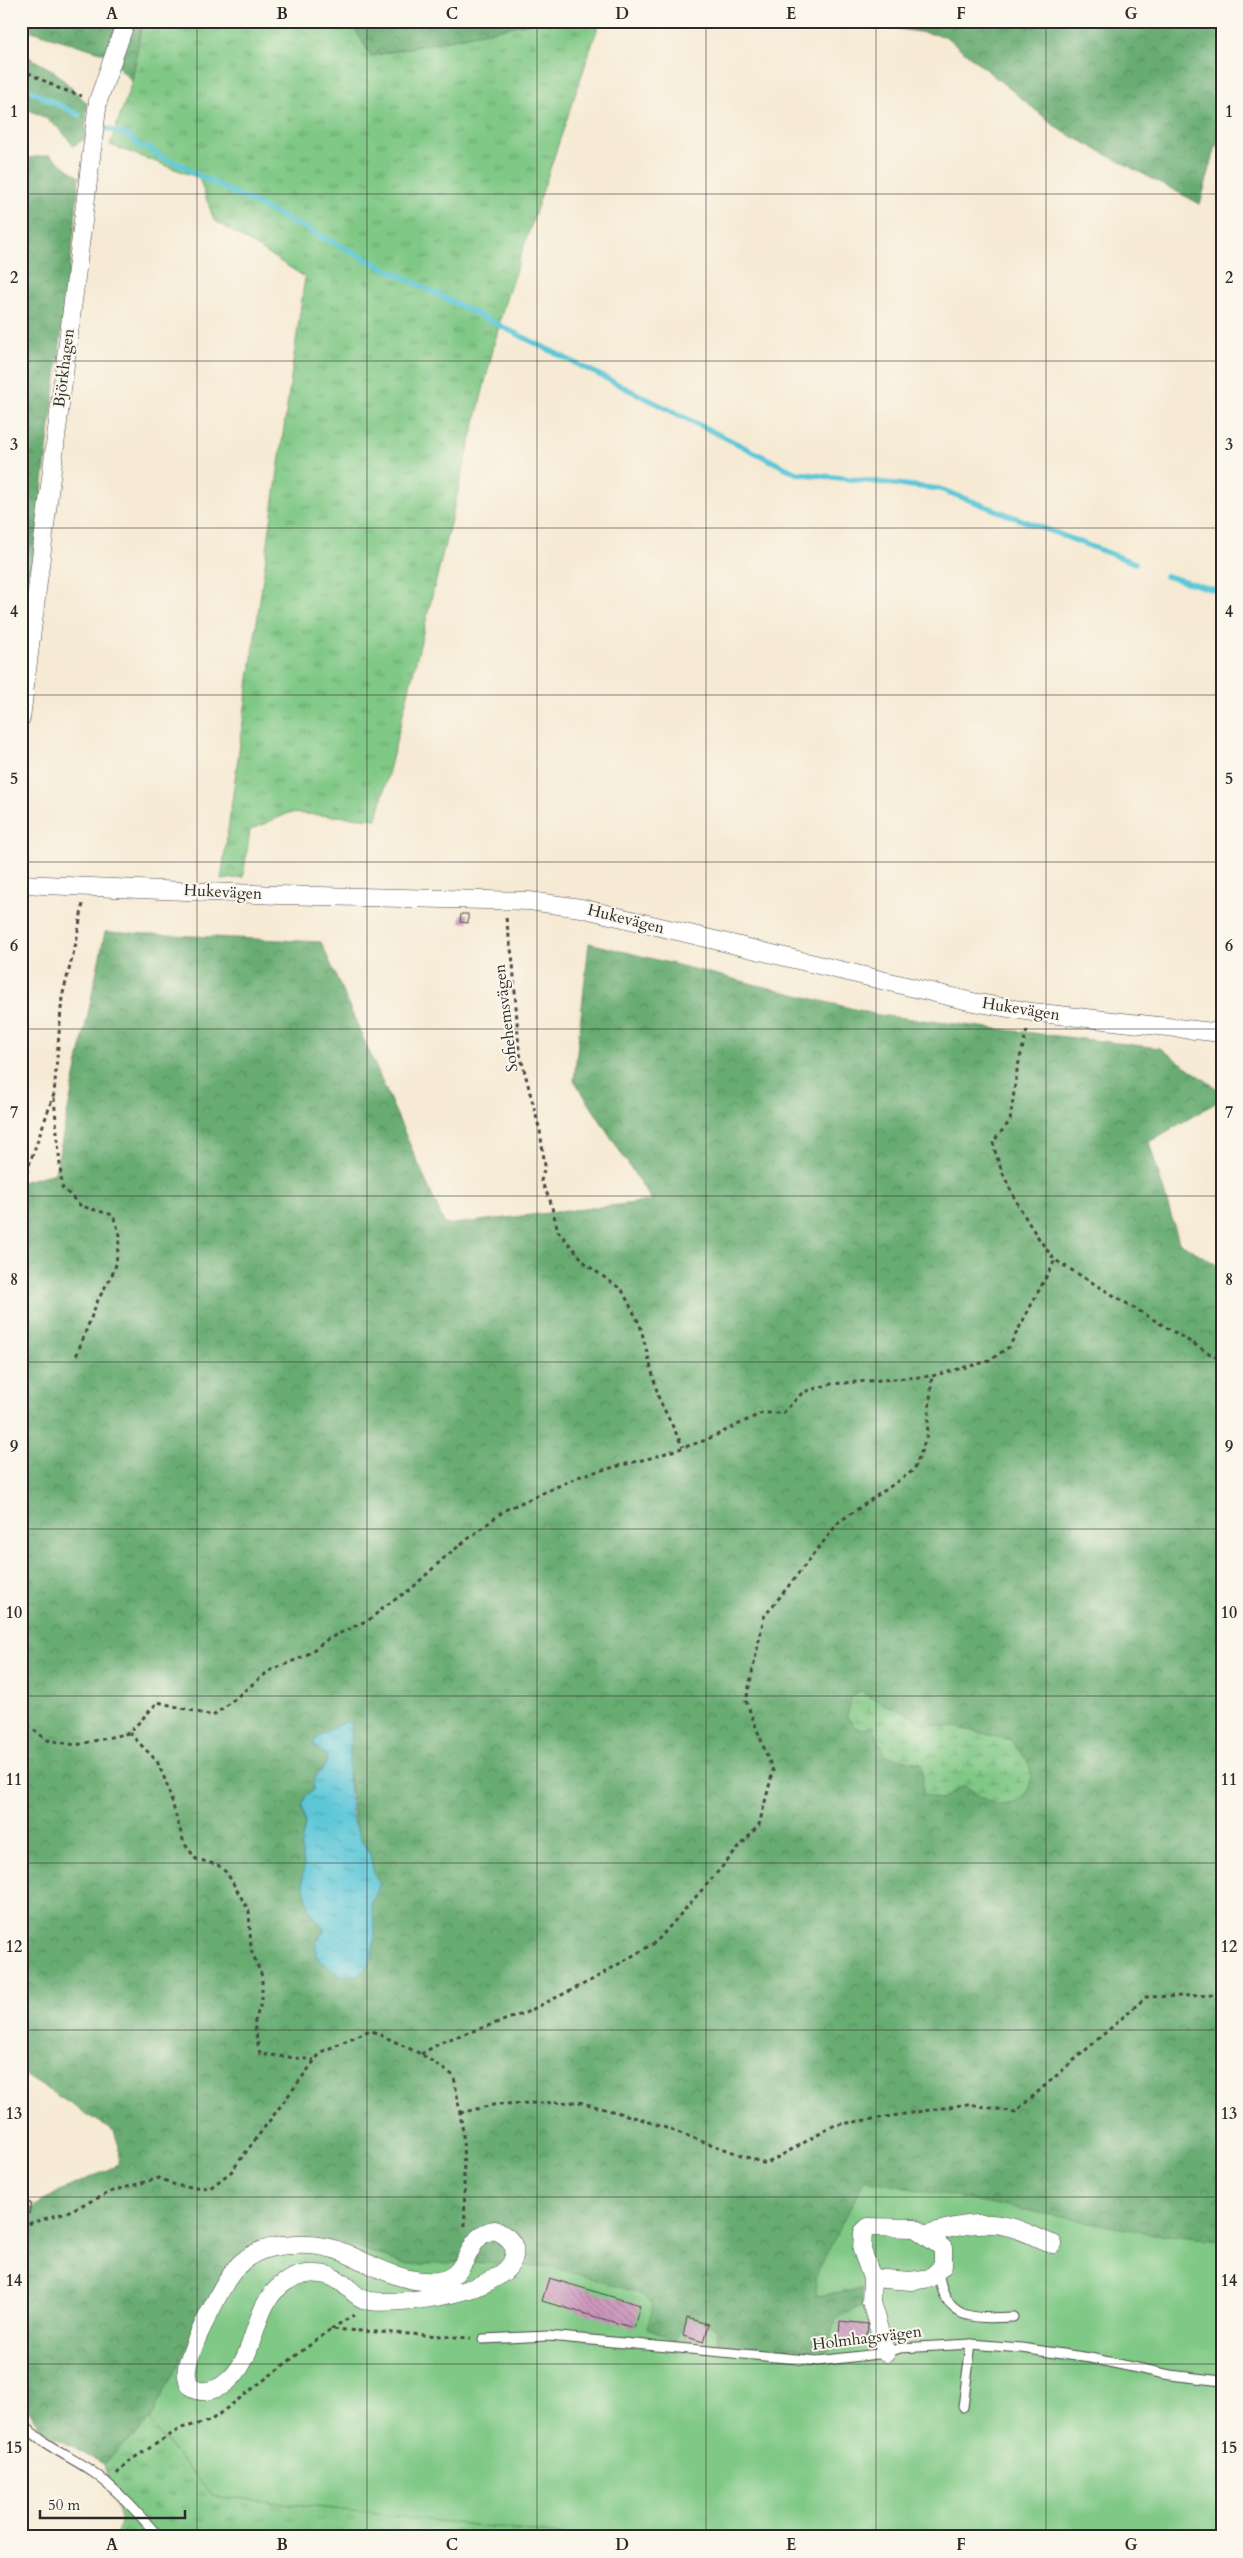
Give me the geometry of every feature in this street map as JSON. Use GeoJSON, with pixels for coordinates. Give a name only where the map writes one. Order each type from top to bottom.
{"type":"FeatureCollection","features":[{"type":"Feature","properties":{"kind":"street","name":"Björkhagen"},"geometry":{"type":"LineString","coordinates":[[21,718],[98,101],[126,21]]}},
{"type":"Feature","properties":{"kind":"street","name":"Hukevägen"},"geometry":{"type":"LineString","coordinates":[[21,884],[84,885],[278,895],[504,900],[581,908],[873,979],[1032,1012],[1222,1033]]}},
{"type":"Feature","properties":{"kind":"street"},"geometry":{"type":"LineString","coordinates":[[926,2234],[959,2226],[995,2224],[1010,2227],[1053,2244]]}},
{"type":"Feature","properties":{"kind":"street"},"geometry":{"type":"LineString","coordinates":[[872,2278],[911,2281],[930,2278],[942,2266],[943,2248],[926,2234],[915,2228],[868,2227],[863,2232],[862,2250],[872,2278],[871,2302],[886,2353]]}},
{"type":"Feature","properties":{"kind":"street"},"geometry":{"type":"LineString","coordinates":[[495,2230],[512,2242],[515,2252],[513,2260],[498,2276],[434,2297],[381,2302],[360,2297],[341,2282],[329,2276],[303,2274],[288,2280],[274,2290],[265,2303],[250,2348],[240,2368],[230,2380],[217,2389],[204,2392],[196,2390],[188,2380],[187,2367],[195,2343],[225,2279],[246,2257],[257,2250],[273,2245],[315,2244],[343,2252],[384,2272],[421,2281],[435,2281],[447,2279],[462,2268],[476,2240],[484,2231],[495,2230]]}},
{"type":"Feature","properties":{"kind":"lane"},"geometry":{"type":"LineString","coordinates":[[938,2270],[942,2292],[951,2307],[972,2316],[1013,2317]]}},
{"type":"Feature","properties":{"kind":"lane","name":"Holmhagsvägen"},"geometry":{"type":"LineString","coordinates":[[483,2339],[548,2336],[818,2361],[886,2353],[900,2348],[971,2344],[1050,2352],[1170,2375],[1222,2381]]}},
{"type":"Feature","properties":{"kind":"lane"},"geometry":{"type":"LineString","coordinates":[[963,2407],[971,2344]]}},
{"type":"Feature","properties":{"kind":"lane"},"geometry":{"type":"LineString","coordinates":[[21,2422],[34,2436],[54,2451],[89,2469],[109,2484],[159,2537]]}},
{"type":"Feature","properties":{"kind":"path"},"geometry":{"type":"LineString","coordinates":[[21,69],[58,88],[98,101]]}},
{"type":"Feature","properties":{"kind":"path"},"geometry":{"type":"LineString","coordinates":[[75,1359],[98,1300],[115,1269],[120,1235],[113,1215],[81,1206],[62,1187],[54,1119],[54,1094],[62,997],[76,943],[84,885]]}},
{"type":"Feature","properties":{"kind":"path","name":"Sofiehemsvägen"},"geometry":{"type":"LineString","coordinates":[[504,900],[513,962],[519,1050],[540,1131],[545,1166],[542,1181],[550,1200],[558,1231],[587,1265],[622,1290],[640,1325],[660,1399],[683,1447]]}},
{"type":"Feature","properties":{"kind":"path"},"geometry":{"type":"LineString","coordinates":[[1032,1012],[1017,1070],[1010,1121],[993,1142],[996,1160],[1041,1243],[1055,1260],[1222,1361]]}},
{"type":"Feature","properties":{"kind":"path"},"geometry":{"type":"LineString","coordinates":[[21,1188],[54,1094]]}},
{"type":"Feature","properties":{"kind":"path"},"geometry":{"type":"LineString","coordinates":[[21,1720],[47,1740],[76,1745],[129,1733],[158,1702],[213,1716],[269,1671],[305,1656],[328,1639],[372,1618],[382,1608],[411,1589],[445,1557],[505,1510],[583,1475],[706,1440],[762,1413],[783,1413],[803,1392],[831,1384],[932,1376],[989,1361],[1009,1346],[1055,1260]]}},
{"type":"Feature","properties":{"kind":"path"},"geometry":{"type":"LineString","coordinates":[[421,2054],[444,2041],[525,2013],[590,1981],[656,1942],[759,1825],[773,1771],[746,1701],[764,1617],[839,1522],[914,1470],[927,1436],[932,1376]]}},
{"type":"Feature","properties":{"kind":"path"},"geometry":{"type":"LineString","coordinates":[[129,1733],[157,1761],[166,1782],[184,1843],[196,1860],[218,1865],[227,1873],[249,1911],[251,1950],[262,1976],[262,2000],[254,2024],[260,2054],[314,2060]]}},
{"type":"Feature","properties":{"kind":"path"},"geometry":{"type":"LineString","coordinates":[[460,2114],[497,2104],[579,2102],[641,2119],[766,2164],[835,2125],[968,2104],[1015,2112],[1146,1997],[1222,1994]]}},
{"type":"Feature","properties":{"kind":"path"},"geometry":{"type":"LineString","coordinates":[[21,2226],[67,2212],[114,2191],[159,2178],[178,2186],[210,2188],[231,2172],[321,2052],[370,2030],[421,2054],[454,2076],[463,2132],[465,2237]]}},
{"type":"Feature","properties":{"kind":"path"},"geometry":{"type":"LineString","coordinates":[[109,2484],[126,2463],[181,2428],[210,2420],[331,2329],[381,2302]]}},
{"type":"Feature","properties":{"kind":"path"},"geometry":{"type":"LineString","coordinates":[[331,2329],[483,2339]]}},
{"type":"Feature","properties":{"kind":"green space"},"geometry":{"type":"Polygon","coordinates":[[[21,21],[142,21],[132,81],[104,53],[21,28],[21,21]]]}},
{"type":"Feature","properties":{"kind":"green space"},"geometry":{"type":"Polygon","coordinates":[[[142,21],[351,21],[371,56],[539,21],[600,21],[504,305],[377,819],[289,813],[250,830],[243,877],[221,880],[305,277],[214,220],[199,178],[110,145],[132,81],[142,21]]]}},
{"type":"Feature","properties":{"kind":"green space"},"geometry":{"type":"Polygon","coordinates":[[[351,21],[539,21],[371,56],[351,21]]]}},
{"type":"Feature","properties":{"kind":"green space"},"geometry":{"type":"Polygon","coordinates":[[[848,21],[1222,21],[1222,125],[1200,204],[1060,130],[945,36],[848,21]]]}},
{"type":"Feature","properties":{"kind":"green space"},"geometry":{"type":"Polygon","coordinates":[[[21,53],[54,71],[87,103],[85,139],[73,146],[62,132],[50,122],[21,107],[21,53]]]}},
{"type":"Feature","properties":{"kind":"green space"},"geometry":{"type":"Polygon","coordinates":[[[50,155],[79,177],[74,232],[21,660],[21,162],[22,159],[50,155]]]}},
{"type":"Feature","properties":{"kind":"green space"},"geometry":{"type":"Polygon","coordinates":[[[105,932],[321,942],[445,1225],[652,1201],[574,1080],[589,943],[878,1015],[1160,1048],[1222,1092],[1222,1099],[1149,1142],[1179,1242],[1222,1268],[1222,2240],[1153,2234],[817,2296],[861,2288],[862,2307],[837,2318],[827,2350],[719,2348],[676,2341],[469,2263],[407,2265],[362,2249],[189,2345],[149,2421],[104,2464],[41,2430],[21,2397],[21,2215],[60,2191],[118,2165],[119,2146],[114,2131],[21,2073],[21,1182],[55,1173],[105,932]],[[860,1691],[878,1741],[908,1762],[921,1763],[924,1794],[941,1800],[964,1785],[986,1800],[1032,1775],[1027,1760],[1010,1740],[956,1727],[923,1724],[908,1713],[885,1705],[860,1691]],[[314,1746],[326,1755],[327,1759],[324,1768],[314,1778],[313,1790],[306,1796],[302,1806],[305,1824],[301,1847],[304,1866],[302,1879],[311,1913],[325,1930],[318,1938],[372,1960],[375,1924],[371,1905],[380,1885],[374,1874],[370,1855],[355,1827],[348,1767],[314,1746]]]}},
{"type":"Feature","properties":{"kind":"green space"},"geometry":{"type":"Polygon","coordinates":[[[860,1691],[885,1705],[907,1713],[923,1724],[956,1727],[1010,1740],[1027,1760],[1032,1775],[1028,1791],[1018,1802],[1000,1805],[986,1800],[964,1785],[941,1800],[924,1794],[921,1763],[887,1756],[878,1741],[876,1729],[871,1726],[862,1729],[854,1727],[847,1716],[852,1697],[860,1691]]]}},
{"type":"Feature","properties":{"kind":"green space"},"geometry":{"type":"Polygon","coordinates":[[[864,2180],[1153,2234],[1222,2240],[1222,2537],[580,2537],[211,2495],[149,2421],[222,2278],[268,2244],[321,2240],[362,2249],[407,2265],[469,2262],[553,2267],[639,2293],[654,2304],[647,2328],[676,2341],[686,2319],[716,2327],[719,2348],[827,2350],[837,2318],[862,2307],[861,2288],[817,2296],[815,2277],[864,2180]]]}},
{"type":"Feature","properties":{"kind":"green space"},"geometry":{"type":"Polygon","coordinates":[[[149,2421],[211,2495],[580,2537],[115,2537],[121,2523],[104,2464],[149,2421]]]}},
{"type":"Feature","properties":{"kind":"water"},"geometry":{"type":"Polygon","coordinates":[[[345,1722],[352,1724],[348,1774],[352,1818],[370,1855],[374,1874],[380,1885],[371,1905],[375,1924],[372,1960],[360,1975],[340,1976],[316,1957],[316,1942],[325,1930],[311,1913],[302,1879],[304,1866],[301,1847],[305,1824],[302,1806],[306,1796],[313,1790],[314,1778],[324,1768],[327,1759],[326,1755],[314,1746],[314,1742],[320,1735],[345,1722]]]}},
{"type":"Feature","properties":{"kind":"building"},"geometry":{"type":"Polygon","coordinates":[[[461,914],[468,914],[468,923],[460,922],[461,914]]]}},
{"type":"Feature","properties":{"kind":"building"},"geometry":{"type":"Polygon","coordinates":[[[23,2201],[31,2203],[29,2214],[21,2212],[23,2201]]]}},
{"type":"Feature","properties":{"kind":"building"},"geometry":{"type":"Polygon","coordinates":[[[549,2278],[640,2305],[634,2328],[542,2301],[549,2278]]]}},
{"type":"Feature","properties":{"kind":"building"},"geometry":{"type":"Polygon","coordinates":[[[687,2318],[709,2324],[704,2342],[683,2336],[687,2318]]]}},
{"type":"Feature","properties":{"kind":"building"},"geometry":{"type":"Polygon","coordinates":[[[840,2321],[868,2324],[866,2342],[839,2339],[840,2321]]]}},
{"type":"Feature","properties":{"kind":"waterway"},"geometry":{"type":"LineString","coordinates":[[21,86],[79,115]]}},
{"type":"Feature","properties":{"kind":"waterway"},"geometry":{"type":"LineString","coordinates":[[108,129],[131,137],[139,146],[150,149],[159,156],[182,165],[192,172],[796,473],[940,489],[1135,563]]}},
{"type":"Feature","properties":{"kind":"waterway"},"geometry":{"type":"LineString","coordinates":[[1166,576],[1222,592]]}}]}
